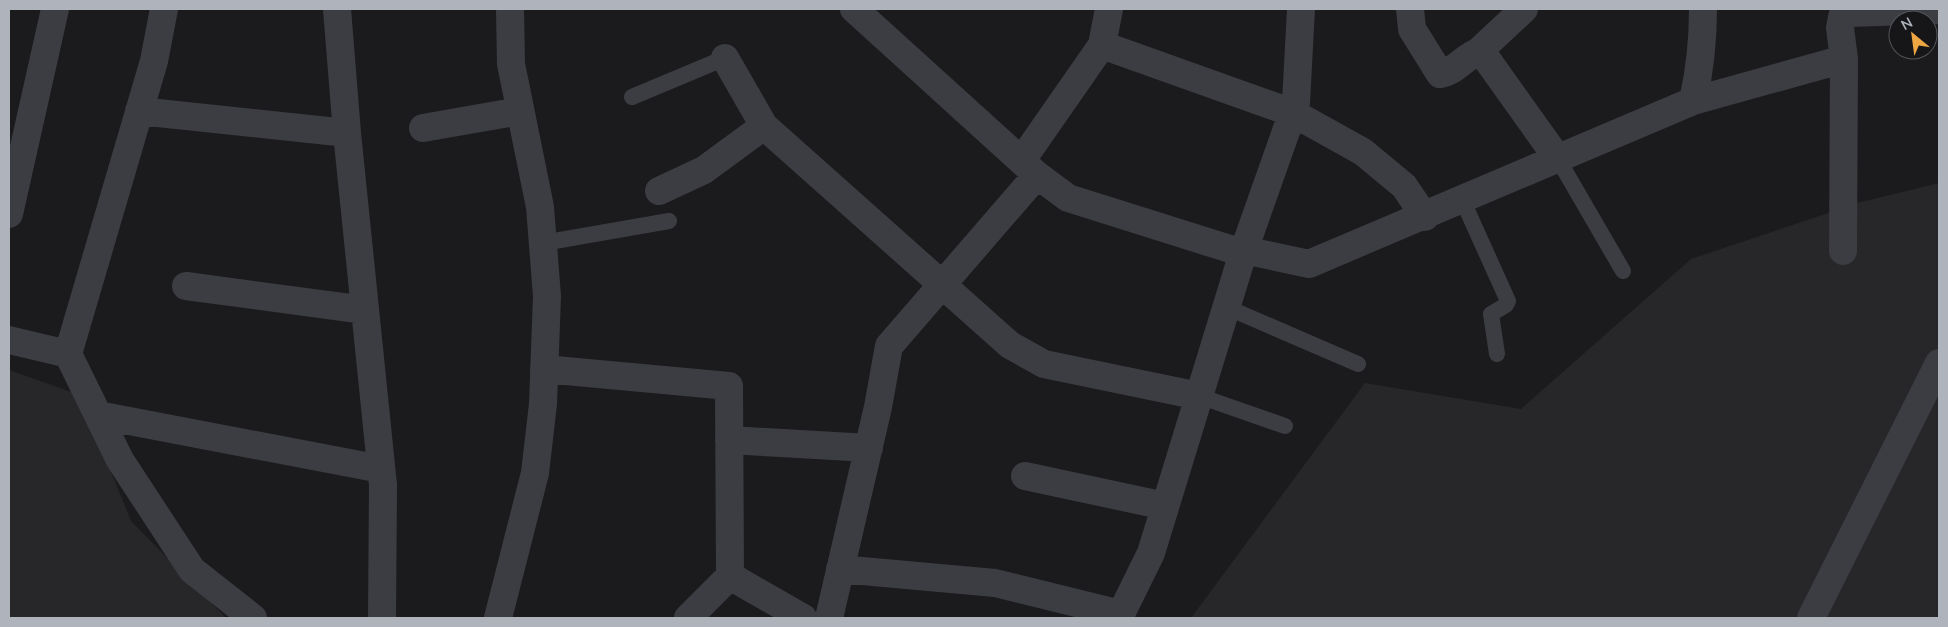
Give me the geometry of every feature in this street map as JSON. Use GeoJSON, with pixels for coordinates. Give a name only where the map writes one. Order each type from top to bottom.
{"type":"FeatureCollection","features":[{"type":"Feature","properties":{"kind":"street"},"geometry":{"type":"LineString","coordinates":[[9,214],[55,9]]}},
{"type":"Feature","properties":{"kind":"street"},"geometry":{"type":"LineString","coordinates":[[164,9],[154,61],[68,354],[120,460],[192,570],[253,618]]}},
{"type":"Feature","properties":{"kind":"street"},"geometry":{"type":"LineString","coordinates":[[338,9],[347,133],[381,468],[382,618]]}},
{"type":"Feature","properties":{"kind":"street"},"geometry":{"type":"LineString","coordinates":[[854,9],[1030,168],[1068,198],[1243,252],[1309,264],[1425,217],[1462,199],[1693,101],[1844,59]]}},
{"type":"Feature","properties":{"kind":"street"},"geometry":{"type":"LineString","coordinates":[[829,618],[869,448],[889,346],[942,284],[1030,168],[1102,45],[1109,9]]}},
{"type":"Feature","properties":{"kind":"street"},"geometry":{"type":"LineString","coordinates":[[840,569],[995,583],[1120,616],[1151,553],[1243,252],[1296,103],[1301,9]]}},
{"type":"Feature","properties":{"kind":"street"},"geometry":{"type":"LineString","coordinates":[[1410,9],[1412,29],[1440,74],[1447,73],[1472,54],[1478,52],[1524,9]]}},
{"type":"Feature","properties":{"kind":"street"},"geometry":{"type":"LineString","coordinates":[[1693,101],[1702,51],[1703,9]]}},
{"type":"Feature","properties":{"kind":"street"},"geometry":{"type":"LineString","coordinates":[[1843,251],[1844,59],[1840,28],[1842,17],[1849,13],[1939,10]]}},
{"type":"Feature","properties":{"kind":"street"},"geometry":{"type":"LineString","coordinates":[[498,618],[535,473],[543,404],[547,296],[540,207],[511,64],[515,12]]}},
{"type":"Feature","properties":{"kind":"street"},"geometry":{"type":"LineString","coordinates":[[1102,45],[1293,113],[1363,152],[1404,186],[1425,217]]}},
{"type":"Feature","properties":{"kind":"street"},"geometry":{"type":"LineString","coordinates":[[1478,52],[1486,58],[1558,159]]}},
{"type":"Feature","properties":{"kind":"street"},"geometry":{"type":"LineString","coordinates":[[725,58],[764,126],[1010,345],[1044,364],[1199,396]]}},
{"type":"Feature","properties":{"kind":"street"},"geometry":{"type":"LineString","coordinates":[[140,111],[347,133]]}},
{"type":"Feature","properties":{"kind":"street"},"geometry":{"type":"LineString","coordinates":[[423,128],[520,111]]}},
{"type":"Feature","properties":{"kind":"street"},"geometry":{"type":"LineString","coordinates":[[659,191],[704,170],[764,126]]}},
{"type":"Feature","properties":{"kind":"street"},"geometry":{"type":"LineString","coordinates":[[186,286],[365,310]]}},
{"type":"Feature","properties":{"kind":"street"},"geometry":{"type":"LineString","coordinates":[[9,340],[68,354]]}},
{"type":"Feature","properties":{"kind":"street"},"geometry":{"type":"LineString","coordinates":[[1811,618],[1939,363]]}},
{"type":"Feature","properties":{"kind":"street"},"geometry":{"type":"LineString","coordinates":[[544,369],[729,386],[730,576],[688,618]]}},
{"type":"Feature","properties":{"kind":"street"},"geometry":{"type":"LineString","coordinates":[[98,415],[381,468]]}},
{"type":"Feature","properties":{"kind":"street"},"geometry":{"type":"LineString","coordinates":[[729,440],[869,448]]}},
{"type":"Feature","properties":{"kind":"street"},"geometry":{"type":"LineString","coordinates":[[1025,476],[1165,506]]}},
{"type":"Feature","properties":{"kind":"street"},"geometry":{"type":"LineString","coordinates":[[730,576],[803,618]]}},
{"type":"Feature","properties":{"kind":"lane"},"geometry":{"type":"LineString","coordinates":[[632,97],[725,58]]}},
{"type":"Feature","properties":{"kind":"lane"},"geometry":{"type":"LineString","coordinates":[[1558,159],[1623,271]]}},
{"type":"Feature","properties":{"kind":"lane"},"geometry":{"type":"LineString","coordinates":[[1462,199],[1508,301],[1506,305],[1492,314],[1497,354]]}},
{"type":"Feature","properties":{"kind":"lane"},"geometry":{"type":"LineString","coordinates":[[543,243],[669,221]]}},
{"type":"Feature","properties":{"kind":"lane"},"geometry":{"type":"LineString","coordinates":[[1226,307],[1358,364]]}},
{"type":"Feature","properties":{"kind":"lane"},"geometry":{"type":"LineString","coordinates":[[1199,396],[1285,426]]}},
{"type":"Feature","properties":{"kind":"shaded area"},"geometry":{"type":"Polygon","coordinates":[[[1939,183],[1939,618],[1191,618],[1365,383],[1521,409],[1691,259],[1861,202],[1939,183]]]}},
{"type":"Feature","properties":{"kind":"shaded area"},"geometry":{"type":"Polygon","coordinates":[[[9,370],[80,395],[131,521],[226,618],[9,618],[9,370]]]}}]}
